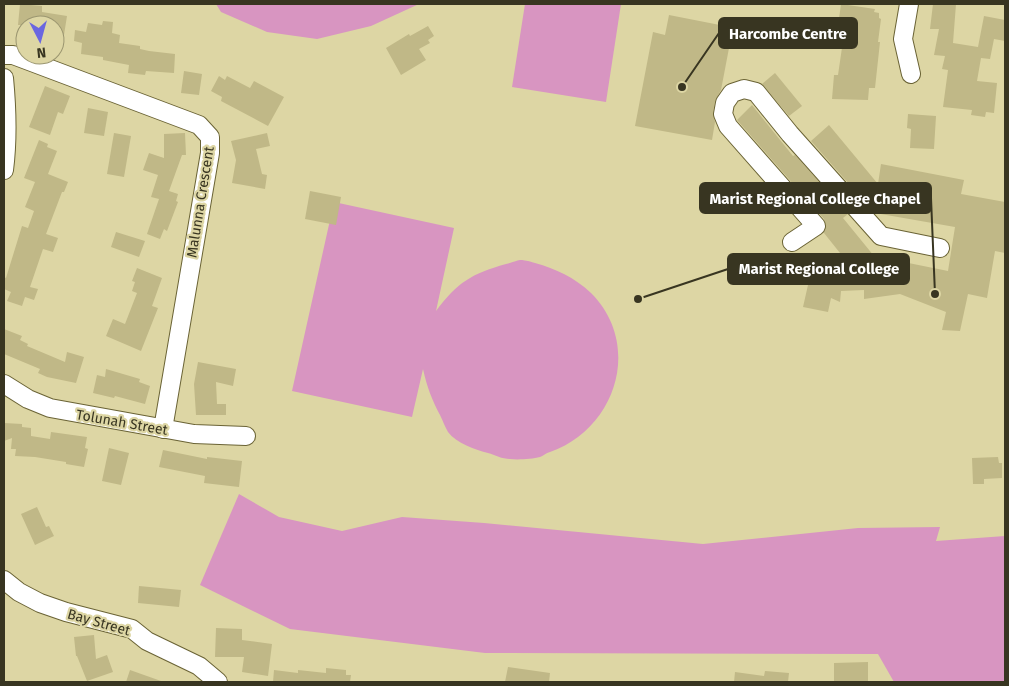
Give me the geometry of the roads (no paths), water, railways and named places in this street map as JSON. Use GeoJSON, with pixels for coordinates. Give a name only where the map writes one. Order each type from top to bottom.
{"type":"FeatureCollection","features":[{"type":"Feature","properties":{"kind":"street"},"geometry":{"type":"LineString","coordinates":[[909,4],[903,39],[911,74]]}},
{"type":"Feature","properties":{"kind":"street","name":"Malunna Crescent"},"geometry":{"type":"LineString","coordinates":[[4,55],[13,55],[199,125],[210,137],[210,153],[163,429]]}},
{"type":"Feature","properties":{"kind":"street"},"geometry":{"type":"LineString","coordinates":[[4,78],[7,116],[4,170]]}},
{"type":"Feature","properties":{"kind":"street"},"geometry":{"type":"LineString","coordinates":[[792,242],[816,226],[728,126],[723,114],[724,103],[732,93],[744,89],[756,92],[790,134],[881,236],[940,248]]}},
{"type":"Feature","properties":{"kind":"street","name":"Tolunah Street"},"geometry":{"type":"LineString","coordinates":[[4,384],[28,399],[50,408],[194,434],[246,436]]}},
{"type":"Feature","properties":{"kind":"street","name":"Bay Street"},"geometry":{"type":"LineString","coordinates":[[4,580],[19,592],[40,603],[66,612],[132,629],[147,640],[199,666],[218,682]]}},
{"type":"Feature","properties":{"kind":"place","name":"Harcombe Centre"},"geometry":{"type":"Point","coordinates":[682,87]}},
{"type":"Feature","properties":{"kind":"place","name":"Marist Regional College Chapel"},"geometry":{"type":"Point","coordinates":[935,294]}},
{"type":"Feature","properties":{"kind":"place","name":"Marist Regional College"},"geometry":{"type":"Point","coordinates":[638,299]}}]}
